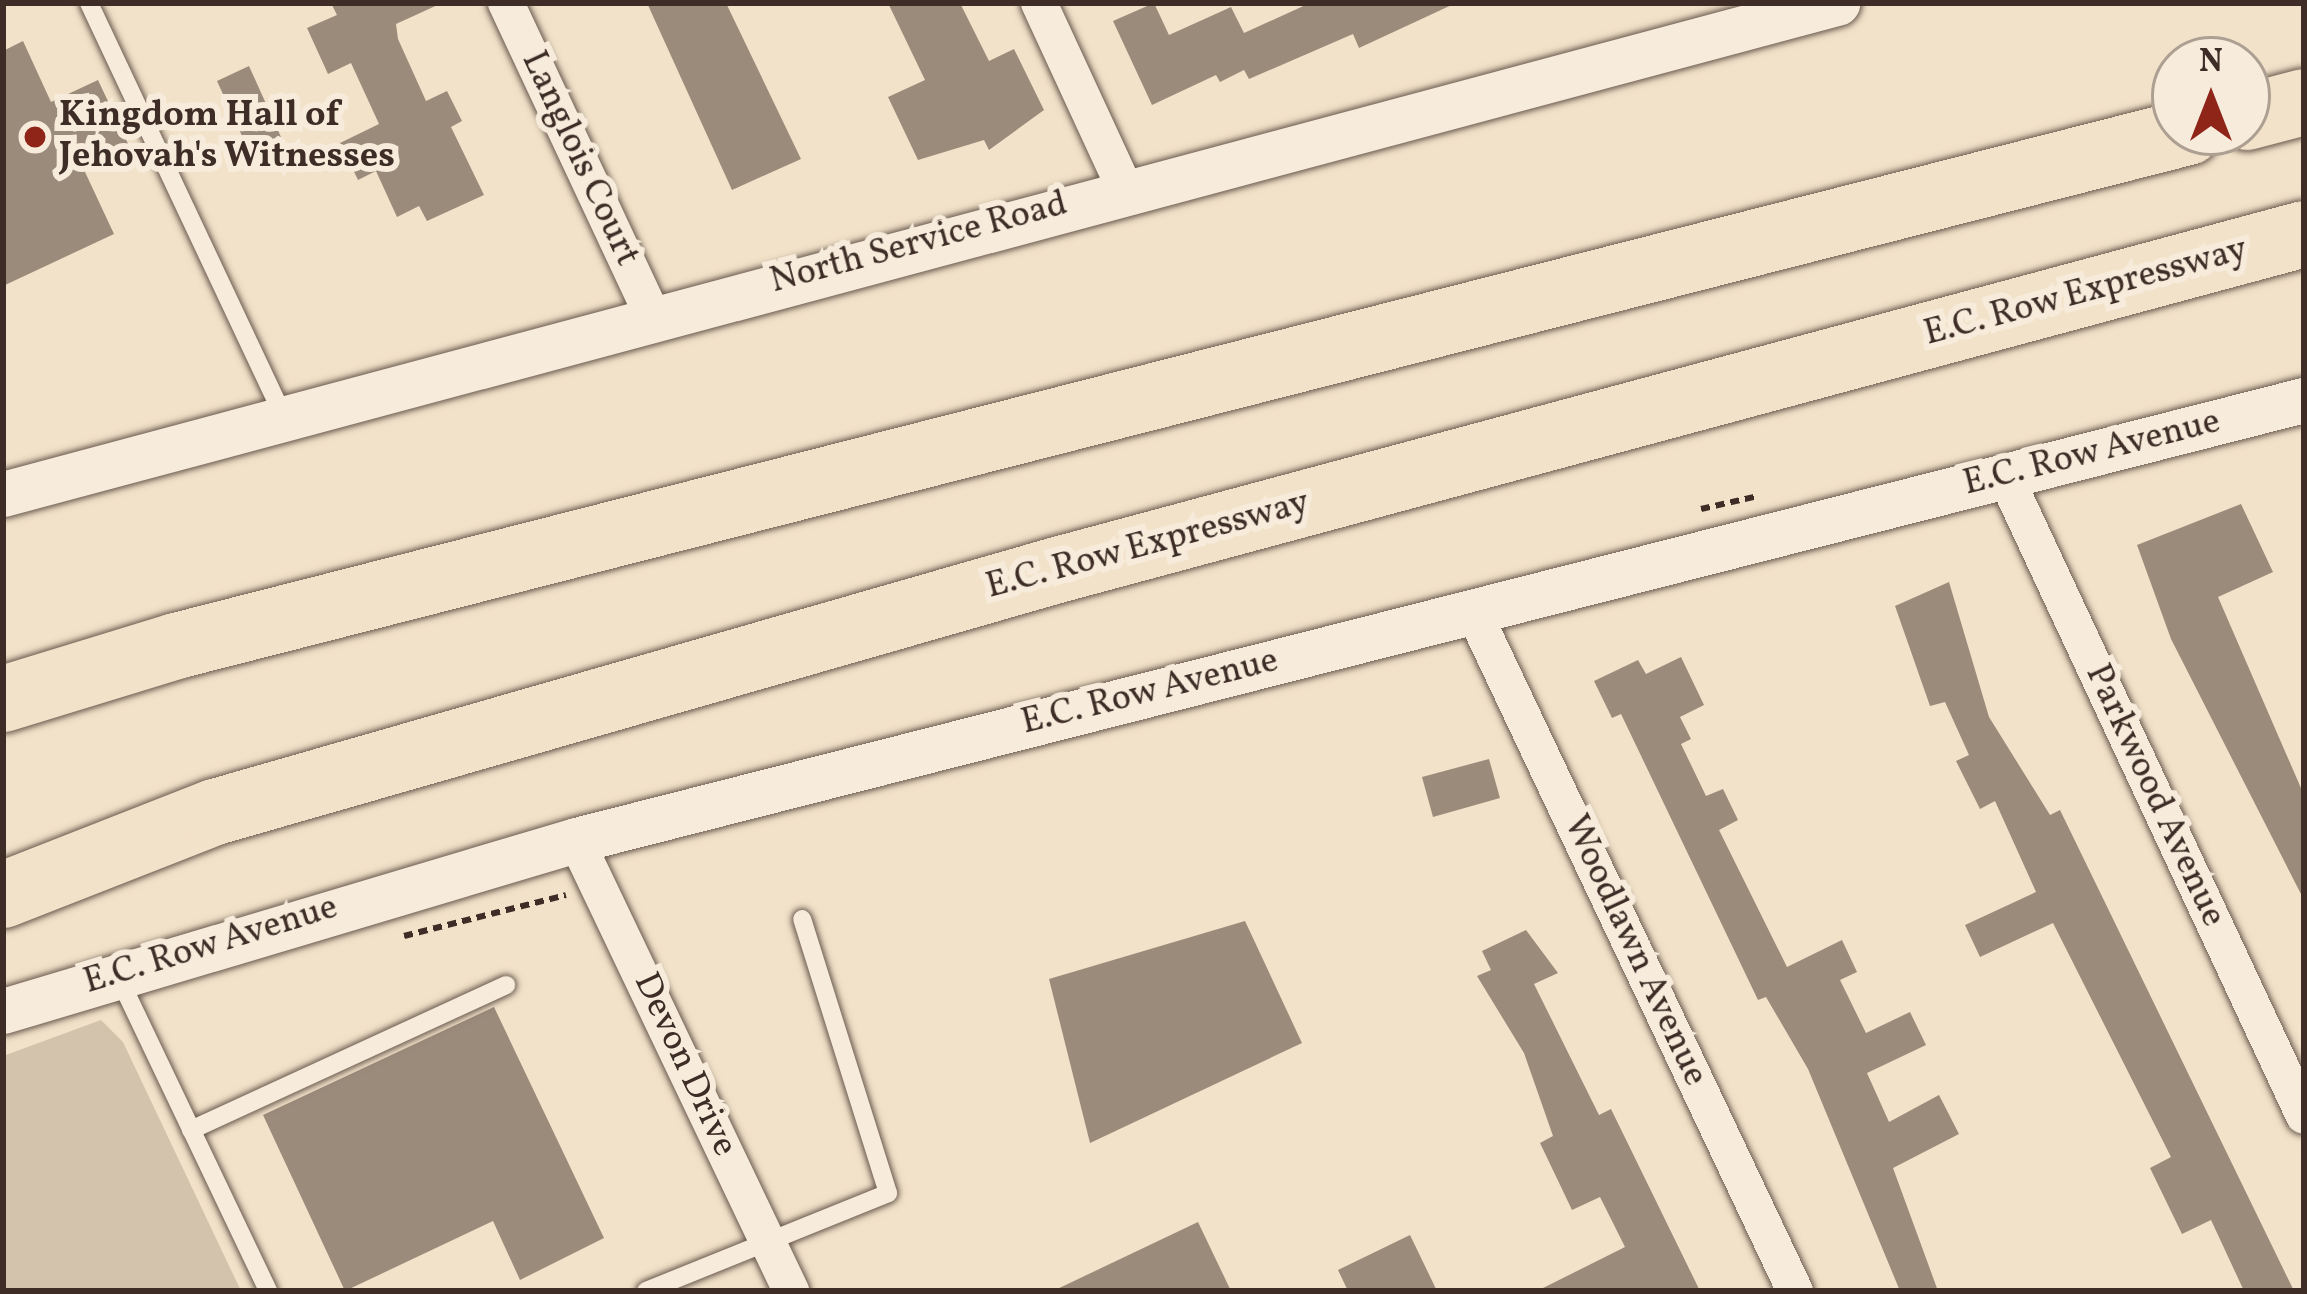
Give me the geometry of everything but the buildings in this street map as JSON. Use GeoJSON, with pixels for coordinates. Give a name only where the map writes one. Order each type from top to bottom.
{"type":"FeatureCollection","features":[{"type":"Feature","properties":{"kind":"highway"},"geometry":{"type":"LineString","coordinates":[[2271,111],[2304,102]]}},
{"type":"Feature","properties":{"kind":"highway"},"geometry":{"type":"LineString","coordinates":[[3,699],[222,634],[2151,141]]}},
{"type":"Feature","properties":{"kind":"highway","name":"E.C. Row Expressway"},"geometry":{"type":"LineString","coordinates":[[3,896],[215,812],[1038,575],[2304,234]]}},
{"type":"Feature","properties":{"kind":"street","name":"Langlois Court"},"geometry":{"type":"LineString","coordinates":[[506,3],[652,315]]}},
{"type":"Feature","properties":{"kind":"street"},"geometry":{"type":"LineString","coordinates":[[1039,3],[1125,189]]}},
{"type":"Feature","properties":{"kind":"street","name":"North Service Road"},"geometry":{"type":"LineString","coordinates":[[3,494],[652,315],[1837,3]]}},
{"type":"Feature","properties":{"kind":"street","name":"E.C. Row Avenue"},"geometry":{"type":"LineString","coordinates":[[3,1011],[116,971],[576,840],[2303,404]]}},
{"type":"Feature","properties":{"kind":"street","name":"Parkwood Avenue"},"geometry":{"type":"LineString","coordinates":[[2005,476],[2304,1116]]}},
{"type":"Feature","properties":{"kind":"street","name":"Woodlawn Avenue"},"geometry":{"type":"LineString","coordinates":[[1474,611],[1795,1291]]}},
{"type":"Feature","properties":{"kind":"street","name":"Devon Drive"},"geometry":{"type":"LineString","coordinates":[[576,840],[791,1291]]}},
{"type":"Feature","properties":{"kind":"lane"},"geometry":{"type":"LineString","coordinates":[[89,3],[283,415]]}},
{"type":"Feature","properties":{"kind":"lane"},"geometry":{"type":"LineString","coordinates":[[646,1291],[765,1237],[888,1193],[802,919]]}},
{"type":"Feature","properties":{"kind":"lane"},"geometry":{"type":"LineString","coordinates":[[116,971],[268,1291]]}},
{"type":"Feature","properties":{"kind":"lane"},"geometry":{"type":"LineString","coordinates":[[191,1130],[506,985]]}},
{"type":"Feature","properties":{"kind":"shaded area"},"geometry":{"type":"Polygon","coordinates":[[[101,1020],[123,1042],[241,1291],[3,1291],[3,1056],[101,1020]]]}},
{"type":"Feature","properties":{"kind":"place","name":"Kingdom Hall of Jehovah's Witnesses"},"geometry":{"type":"Point","coordinates":[35,137]}}]}
